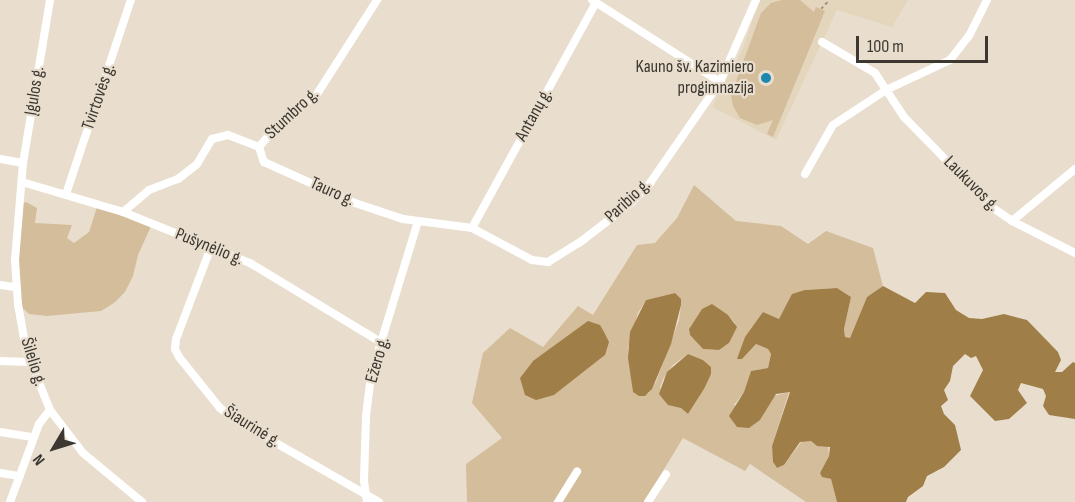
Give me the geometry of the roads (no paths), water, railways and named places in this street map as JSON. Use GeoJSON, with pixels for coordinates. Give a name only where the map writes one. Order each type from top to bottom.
{"type":"FeatureCollection","features":[{"type":"Feature","properties":{"kind":"street","name":"Įgulos g."},"geometry":{"type":"LineString","coordinates":[[22,182],[23,163],[50,0]]}},
{"type":"Feature","properties":{"kind":"street","name":"Tvirtovės g."},"geometry":{"type":"LineString","coordinates":[[66,194],[131,0]]}},
{"type":"Feature","properties":{"kind":"street","name":"Stumbro g."},"geometry":{"type":"LineString","coordinates":[[123,212],[149,190],[178,180],[196,164],[212,139],[228,135],[259,147],[276,127],[317,94],[377,0]]}},
{"type":"Feature","properties":{"kind":"street","name":"Paribio g."},"geometry":{"type":"LineString","coordinates":[[418,221],[472,228],[532,260],[548,262],[565,253],[645,188],[720,81],[756,0]]}},
{"type":"Feature","properties":{"kind":"street"},"geometry":{"type":"LineString","coordinates":[[805,174],[832,124],[886,90],[946,63],[963,44],[987,0]]}},
{"type":"Feature","properties":{"kind":"street"},"geometry":{"type":"LineString","coordinates":[[594,1],[720,81]]}},
{"type":"Feature","properties":{"kind":"street","name":"Antanų g."},"geometry":{"type":"LineString","coordinates":[[472,228],[594,1]]}},
{"type":"Feature","properties":{"kind":"street","name":"Laukuvos g."},"geometry":{"type":"LineString","coordinates":[[822,42],[867,66],[880,79],[904,117],[993,208],[1012,221],[1075,253]]}},
{"type":"Feature","properties":{"kind":"street","name":"Tauro g."},"geometry":{"type":"LineString","coordinates":[[259,147],[264,162],[355,203],[418,221]]}},
{"type":"Feature","properties":{"kind":"street"},"geometry":{"type":"LineString","coordinates":[[0,159],[23,163]]}},
{"type":"Feature","properties":{"kind":"street"},"geometry":{"type":"LineString","coordinates":[[1012,221],[1075,169]]}},
{"type":"Feature","properties":{"kind":"street","name":"Pušynėlio g."},"geometry":{"type":"LineString","coordinates":[[22,182],[123,212],[250,263],[382,343]]}},
{"type":"Feature","properties":{"kind":"street","name":"Šilelio g."},"geometry":{"type":"LineString","coordinates":[[22,182],[15,287],[30,362],[50,410],[83,453],[142,502]]}},
{"type":"Feature","properties":{"kind":"street","name":"Ežero g."},"geometry":{"type":"LineString","coordinates":[[366,498],[368,394],[418,221]]}},
{"type":"Feature","properties":{"kind":"street","name":"Šiaurinė g."},"geometry":{"type":"LineString","coordinates":[[211,247],[176,339],[179,357],[220,408],[234,419],[366,498],[379,502]]}},
{"type":"Feature","properties":{"kind":"street"},"geometry":{"type":"LineString","coordinates":[[0,285],[15,287]]}},
{"type":"Feature","properties":{"kind":"street"},"geometry":{"type":"LineString","coordinates":[[0,361],[30,362]]}},
{"type":"Feature","properties":{"kind":"street"},"geometry":{"type":"LineString","coordinates":[[10,502],[33,437],[39,424],[50,410]]}},
{"type":"Feature","properties":{"kind":"street"},"geometry":{"type":"LineString","coordinates":[[0,432],[33,437]]}},
{"type":"Feature","properties":{"kind":"street"},"geometry":{"type":"LineString","coordinates":[[558,502],[577,471]]}},
{"type":"Feature","properties":{"kind":"street"},"geometry":{"type":"LineString","coordinates":[[0,473],[20,476]]}},
{"type":"Feature","properties":{"kind":"street"},"geometry":{"type":"LineString","coordinates":[[648,502],[666,474]]}},
{"type":"Feature","properties":{"kind":"place","name":"Kauno šv. Kazimiero progimnazija"},"geometry":{"type":"Point","coordinates":[766,78]}}]}
